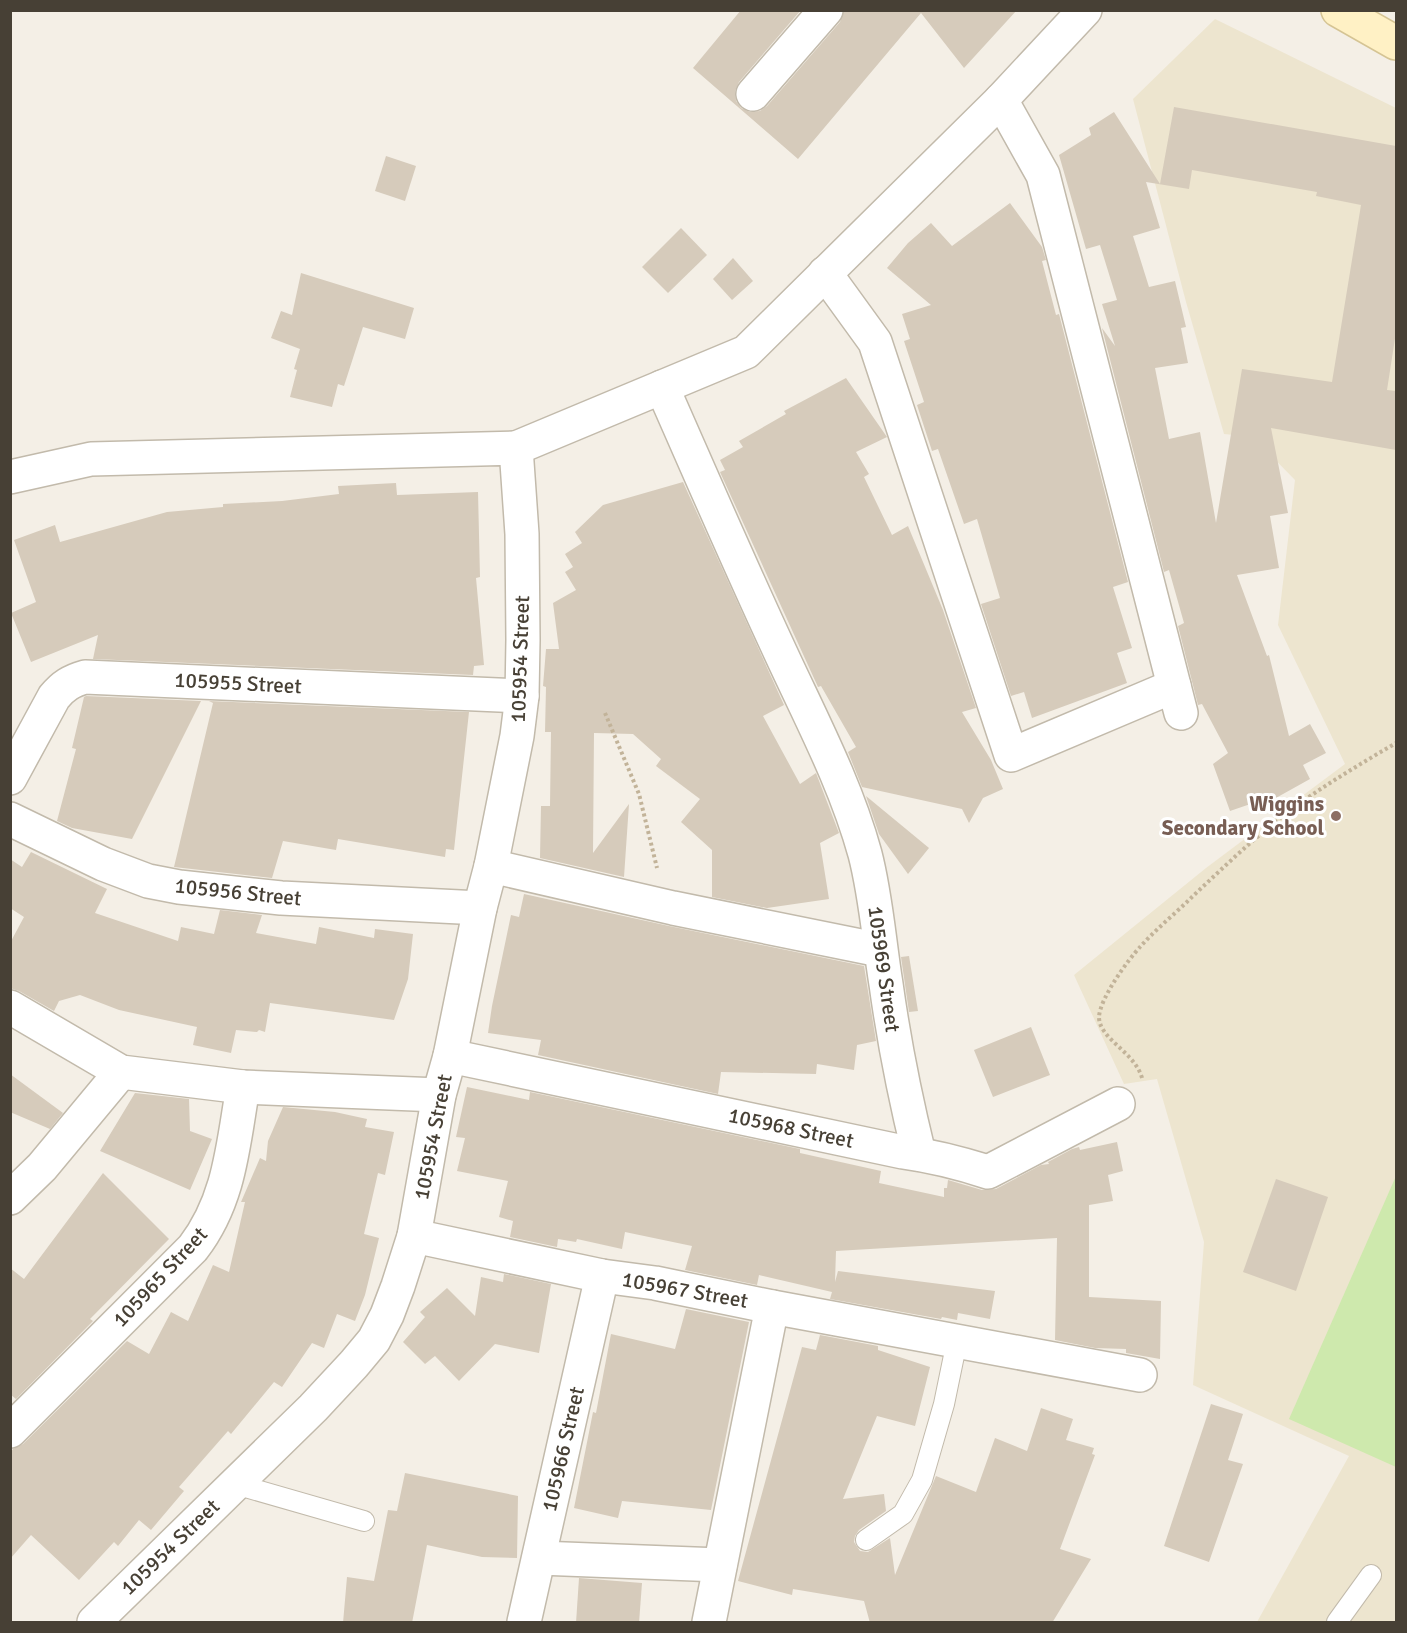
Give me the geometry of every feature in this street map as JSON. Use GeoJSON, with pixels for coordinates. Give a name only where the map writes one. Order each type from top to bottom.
{"type":"FeatureCollection","features":[{"type":"Feature","properties":{"kind":"street"},"geometry":{"type":"LineString","coordinates":[[753,94],[826,10]]}},
{"type":"Feature","properties":{"kind":"street"},"geometry":{"type":"LineString","coordinates":[[10,477],[92,459],[516,448],[746,352],[1001,99],[1085,10]]}},
{"type":"Feature","properties":{"kind":"street"},"geometry":{"type":"LineString","coordinates":[[1338,10],[1396,43]]}},
{"type":"Feature","properties":{"kind":"street"},"geometry":{"type":"LineString","coordinates":[[825,273],[875,342],[1011,755],[1177,699],[1043,175],[1001,99]]}},
{"type":"Feature","properties":{"kind":"street","name":"105969 Street"},"geometry":{"type":"LineString","coordinates":[[662,387],[745,576],[842,787],[865,855],[901,1081],[919,1154]]}},
{"type":"Feature","properties":{"kind":"street","name":"105954 Street"},"geometry":{"type":"LineString","coordinates":[[94,1623],[313,1408],[374,1340],[387,1315],[414,1236],[439,1095],[450,1056],[517,736],[522,696],[522,534],[516,448]]}},
{"type":"Feature","properties":{"kind":"street","name":"105955 Street"},"geometry":{"type":"LineString","coordinates":[[10,778],[54,697],[62,687],[85,677],[522,696]]}},
{"type":"Feature","properties":{"kind":"street","name":"105956 Street"},"geometry":{"type":"LineString","coordinates":[[10,819],[103,864],[148,881],[179,887],[281,898],[480,908]]}},
{"type":"Feature","properties":{"kind":"street"},"geometry":{"type":"LineString","coordinates":[[491,866],[661,905],[880,950]]}},
{"type":"Feature","properties":{"kind":"street"},"geometry":{"type":"LineString","coordinates":[[10,1007],[121,1072],[243,1087],[439,1095]]}},
{"type":"Feature","properties":{"kind":"street","name":"105968 Street"},"geometry":{"type":"LineString","coordinates":[[450,1056],[954,1161],[988,1172],[1118,1104]]}},
{"type":"Feature","properties":{"kind":"street"},"geometry":{"type":"LineString","coordinates":[[10,1198],[42,1167],[121,1072]]}},
{"type":"Feature","properties":{"kind":"street","name":"105965 Street"},"geometry":{"type":"LineString","coordinates":[[10,1431],[193,1248],[206,1232],[227,1180],[243,1087]]}},
{"type":"Feature","properties":{"kind":"street","name":"105967 Street"},"geometry":{"type":"LineString","coordinates":[[414,1236],[602,1276],[655,1283],[1140,1375]]}},
{"type":"Feature","properties":{"kind":"street","name":"105966 Street"},"geometry":{"type":"LineString","coordinates":[[524,1623],[602,1276]]}},
{"type":"Feature","properties":{"kind":"street"},"geometry":{"type":"LineString","coordinates":[[709,1623],[772,1307]]}},
{"type":"Feature","properties":{"kind":"street"},"geometry":{"type":"LineString","coordinates":[[539,1558],[720,1565]]}},
{"type":"Feature","properties":{"kind":"lane"},"geometry":{"type":"LineString","coordinates":[[866,1540],[903,1515],[922,1479],[944,1404],[957,1341]]}},
{"type":"Feature","properties":{"kind":"lane"},"geometry":{"type":"LineString","coordinates":[[235,1484],[364,1521]]}},
{"type":"Feature","properties":{"kind":"lane"},"geometry":{"type":"LineString","coordinates":[[1337,1623],[1371,1575]]}},
{"type":"Feature","properties":{"kind":"path"},"geometry":{"type":"LineString","coordinates":[[605,712],[639,794],[656,858],[661,905]]}},
{"type":"Feature","properties":{"kind":"path"},"geometry":{"type":"LineString","coordinates":[[1118,1104],[1138,1093],[1143,1081],[1133,1059],[1100,1026],[1099,1014],[1109,991],[1140,947],[1242,849],[1294,807],[1333,780],[1396,743]]}},
{"type":"Feature","properties":{"kind":"shaded area","name":"Wiggins Secondary School"},"geometry":{"type":"Polygon","coordinates":[[[1215,19],[1396,108],[1396,1622],[1257,1622],[1349,1456],[1193,1385],[1204,1242],[1157,1079],[1124,1084],[1074,975],[1206,868],[1345,764],[1278,625],[1295,480],[1253,437],[1224,434],[1186,302],[1133,99],[1215,19]]]}},
{"type":"Feature","properties":{"kind":"green space"},"geometry":{"type":"Polygon","coordinates":[[[1396,1176],[1396,1467],[1289,1419],[1396,1176]]]}},
{"type":"Feature","properties":{"kind":"building"},"geometry":{"type":"Polygon","coordinates":[[[741,10],[801,10],[739,82],[735,91],[736,101],[741,108],[750,112],[760,111],[767,106],[840,22],[844,10],[1017,10],[964,68],[921,13],[798,159],[693,68],[741,10]]]}},
{"type":"Feature","properties":{"kind":"building"},"geometry":{"type":"Polygon","coordinates":[[[1174,107],[1396,146],[1396,332],[1387,390],[1396,391],[1396,450],[1271,428],[1288,513],[1270,516],[1279,568],[1237,575],[1267,656],[1269,655],[1289,736],[1310,724],[1326,753],[1303,765],[1310,779],[1267,803],[1265,799],[1230,811],[1213,764],[1228,753],[1202,704],[1198,705],[1178,626],[1184,623],[1169,570],[1164,572],[1102,328],[1115,346],[1102,304],[1117,300],[1100,245],[1086,249],[1059,155],[1091,135],[1089,128],[1114,112],[1160,184],[1174,107]],[[1192,170],[1189,189],[1146,182],[1160,228],[1133,236],[1149,287],[1175,281],[1186,327],[1181,328],[1188,363],[1155,368],[1169,439],[1200,432],[1216,523],[1242,369],[1332,382],[1361,205],[1316,196],[1317,192],[1192,170]]]}},
{"type":"Feature","properties":{"kind":"building"},"geometry":{"type":"Polygon","coordinates":[[[386,156],[416,166],[405,201],[375,191],[386,156]]]}},
{"type":"Feature","properties":{"kind":"building"},"geometry":{"type":"Polygon","coordinates":[[[1010,203],[1042,247],[1046,260],[1042,261],[1056,315],[1059,314],[1128,582],[1113,587],[1132,648],[1117,653],[1127,683],[1032,718],[1024,692],[1011,696],[981,604],[1000,598],[977,519],[964,524],[938,449],[932,451],[917,405],[924,402],[904,341],[910,339],[902,314],[931,305],[887,268],[908,243],[931,223],[952,246],[1010,203]]]}},
{"type":"Feature","properties":{"kind":"building"},"geometry":{"type":"Polygon","coordinates":[[[681,228],[707,255],[668,293],[642,267],[681,228]]]}},
{"type":"Feature","properties":{"kind":"building"},"geometry":{"type":"Polygon","coordinates":[[[733,258],[753,281],[732,300],[713,279],[733,258]]]}},
{"type":"Feature","properties":{"kind":"building"},"geometry":{"type":"Polygon","coordinates":[[[301,273],[414,308],[405,339],[363,327],[344,386],[338,384],[332,407],[290,397],[300,349],[271,338],[281,311],[292,315],[301,273]]]}},
{"type":"Feature","properties":{"kind":"building"},"geometry":{"type":"Polygon","coordinates":[[[846,378],[887,437],[856,452],[869,474],[864,477],[892,535],[908,526],[943,610],[976,708],[962,712],[991,760],[1003,789],[983,798],[969,823],[962,809],[862,787],[848,752],[856,747],[821,686],[818,687],[720,472],[725,470],[720,460],[743,447],[739,441],[786,414],[784,411],[846,378]]]}},
{"type":"Feature","properties":{"kind":"building"},"geometry":{"type":"Polygon","coordinates":[[[683,482],[784,705],[763,716],[800,784],[816,773],[839,833],[820,843],[829,899],[767,908],[712,897],[712,850],[681,822],[700,799],[656,766],[661,759],[633,734],[594,733],[593,853],[629,804],[624,877],[540,858],[541,806],[550,806],[551,732],[545,732],[546,687],[543,686],[546,649],[559,649],[553,603],[576,590],[565,572],[573,567],[565,554],[582,543],[575,532],[603,505],[683,482]]]}},
{"type":"Feature","properties":{"kind":"building"},"geometry":{"type":"Polygon","coordinates":[[[396,483],[397,495],[478,492],[480,577],[476,578],[484,665],[474,666],[473,675],[93,659],[98,635],[31,662],[11,613],[36,602],[14,540],[55,525],[60,542],[167,512],[223,507],[223,504],[282,501],[339,494],[338,486],[396,483]]]}},
{"type":"Feature","properties":{"kind":"building"},"geometry":{"type":"Polygon","coordinates":[[[86,696],[201,701],[132,839],[72,828],[57,821],[76,749],[72,748],[86,696]]]}},
{"type":"Feature","properties":{"kind":"building"},"geometry":{"type":"Polygon","coordinates":[[[209,701],[469,712],[454,850],[446,849],[445,857],[338,839],[336,850],[283,841],[272,878],[174,867],[213,703],[209,701]]]}},
{"type":"Feature","properties":{"kind":"building"},"geometry":{"type":"Polygon","coordinates":[[[866,796],[929,848],[908,874],[879,834],[866,796]]]}},
{"type":"Feature","properties":{"kind":"building"},"geometry":{"type":"Polygon","coordinates":[[[31,852],[107,889],[95,913],[178,941],[181,927],[214,934],[220,910],[262,915],[256,933],[316,944],[319,927],[374,938],[375,929],[413,934],[408,979],[394,1020],[270,1003],[265,1032],[236,1030],[231,1053],[193,1045],[197,1027],[119,1010],[80,995],[59,1001],[54,1011],[10,988],[10,943],[24,917],[10,908],[10,859],[22,867],[31,852]]]}},
{"type":"Feature","properties":{"kind":"building"},"geometry":{"type":"Polygon","coordinates":[[[524,894],[864,966],[876,1041],[857,1045],[854,1070],[817,1064],[816,1074],[721,1072],[718,1094],[538,1055],[541,1040],[488,1033],[511,915],[519,917],[524,894]]]}},
{"type":"Feature","properties":{"kind":"building"},"geometry":{"type":"Polygon","coordinates":[[[909,956],[918,1011],[909,1012],[901,957],[909,956]]]}},
{"type":"Feature","properties":{"kind":"building"},"geometry":{"type":"Polygon","coordinates":[[[1031,1027],[1050,1075],[993,1097],[974,1050],[1031,1027]]]}},
{"type":"Feature","properties":{"kind":"building"},"geometry":{"type":"Polygon","coordinates":[[[10,1074],[63,1113],[50,1129],[10,1112],[10,1074]]]}},
{"type":"Feature","properties":{"kind":"building"},"geometry":{"type":"Polygon","coordinates":[[[467,1087],[529,1100],[530,1092],[800,1149],[800,1153],[881,1171],[879,1183],[944,1197],[944,1188],[947,1188],[948,1180],[982,1190],[996,1189],[1041,1165],[1049,1164],[1048,1162],[1072,1149],[1079,1147],[1080,1150],[1117,1142],[1123,1171],[1108,1175],[1113,1201],[1089,1205],[1089,1297],[1161,1301],[1160,1359],[1126,1353],[1126,1349],[1095,1348],[1055,1340],[1057,1238],[836,1251],[835,1282],[838,1271],[995,1291],[990,1319],[958,1313],[957,1320],[830,1299],[832,1292],[759,1275],[757,1285],[685,1270],[692,1246],[625,1232],[622,1249],[577,1239],[576,1242],[558,1239],[557,1247],[510,1237],[513,1221],[499,1217],[508,1181],[457,1171],[465,1138],[456,1137],[467,1087]]]}},
{"type":"Feature","properties":{"kind":"building"},"geometry":{"type":"Polygon","coordinates":[[[135,1093],[189,1099],[190,1131],[212,1139],[190,1190],[100,1151],[135,1093]]]}},
{"type":"Feature","properties":{"kind":"building"},"geometry":{"type":"Polygon","coordinates":[[[283,1107],[335,1112],[367,1119],[365,1127],[394,1132],[385,1175],[378,1173],[364,1234],[379,1238],[365,1295],[355,1321],[337,1314],[324,1348],[312,1343],[282,1387],[274,1382],[231,1434],[228,1431],[179,1487],[184,1491],[151,1530],[139,1520],[118,1546],[114,1542],[79,1580],[31,1535],[10,1559],[10,1453],[23,1444],[127,1341],[149,1354],[171,1312],[188,1321],[213,1265],[229,1272],[245,1202],[241,1202],[260,1158],[266,1161],[268,1141],[283,1107]]]}},
{"type":"Feature","properties":{"kind":"building"},"geometry":{"type":"Polygon","coordinates":[[[103,1173],[169,1239],[90,1319],[93,1321],[16,1399],[10,1394],[10,1268],[24,1279],[103,1173]]]}},
{"type":"Feature","properties":{"kind":"building"},"geometry":{"type":"Polygon","coordinates":[[[1276,1179],[1328,1197],[1296,1291],[1243,1272],[1276,1179]]]}},
{"type":"Feature","properties":{"kind":"building"},"geometry":{"type":"Polygon","coordinates":[[[504,1274],[551,1284],[539,1353],[495,1344],[459,1381],[435,1356],[425,1364],[403,1342],[425,1317],[420,1312],[447,1288],[475,1316],[481,1277],[503,1282],[504,1274]]]}},
{"type":"Feature","properties":{"kind":"building"},"geometry":{"type":"Polygon","coordinates":[[[686,1309],[749,1322],[711,1510],[622,1501],[618,1518],[574,1508],[611,1334],[675,1349],[686,1309]]]}},
{"type":"Feature","properties":{"kind":"building"},"geometry":{"type":"Polygon","coordinates":[[[820,1335],[878,1346],[878,1350],[930,1367],[915,1426],[877,1416],[843,1499],[884,1494],[886,1511],[859,1530],[854,1542],[860,1551],[868,1552],[890,1538],[895,1575],[936,1476],[976,1492],[995,1438],[1027,1451],[1041,1408],[1073,1419],[1066,1440],[1094,1448],[1092,1454],[1095,1455],[1060,1549],[1091,1559],[1052,1623],[870,1623],[864,1601],[793,1589],[792,1595],[738,1581],[802,1347],[816,1350],[820,1335]]]}},
{"type":"Feature","properties":{"kind":"building"},"geometry":{"type":"Polygon","coordinates":[[[1211,1404],[1243,1414],[1228,1460],[1243,1464],[1209,1562],[1164,1546],[1211,1404]]]}},
{"type":"Feature","properties":{"kind":"building"},"geometry":{"type":"Polygon","coordinates":[[[405,1473],[518,1496],[517,1558],[482,1557],[427,1545],[412,1623],[343,1623],[347,1577],[374,1581],[388,1510],[397,1511],[405,1473]]]}},
{"type":"Feature","properties":{"kind":"building"},"geometry":{"type":"Polygon","coordinates":[[[579,1578],[642,1583],[639,1623],[576,1623],[579,1578]]]}},
{"type":"Feature","properties":{"kind":"place","name":"Wiggins Secondary School"},"geometry":{"type":"Point","coordinates":[1336,816]}}]}
